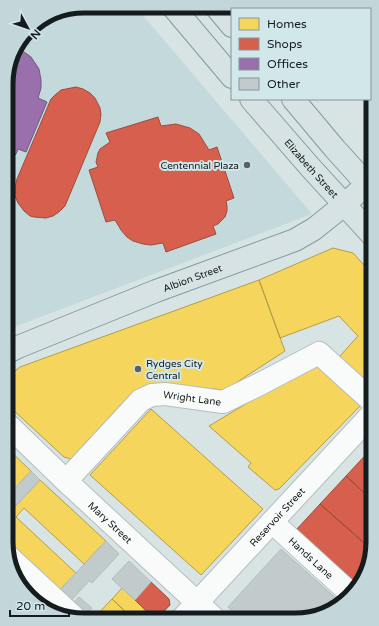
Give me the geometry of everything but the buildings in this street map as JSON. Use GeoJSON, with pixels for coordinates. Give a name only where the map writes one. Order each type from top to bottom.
{"type":"FeatureCollection","features":[{"type":"Feature","properties":{"kind":"main road"},"geometry":{"type":"LineString","coordinates":[[178,13],[231,76]]}},
{"type":"Feature","properties":{"kind":"main road"},"geometry":{"type":"LineString","coordinates":[[221,13],[231,25]]}},
{"type":"Feature","properties":{"kind":"main road","name":"Elizabeth Street"},"geometry":{"type":"LineString","coordinates":[[252,100],[366,229]]}},
{"type":"Feature","properties":{"kind":"main road"},"geometry":{"type":"LineString","coordinates":[[294,100],[366,184]]}},
{"type":"Feature","properties":{"kind":"main road","name":"Albion Street"},"geometry":{"type":"LineString","coordinates":[[13,350],[156,292],[295,240],[314,229],[344,205],[366,191]]}},
{"type":"Feature","properties":{"kind":"street","name":"Wright Lane"},"geometry":{"type":"LineString","coordinates":[[66,481],[141,400],[152,395],[165,394],[223,402],[319,353],[366,396]]}},
{"type":"Feature","properties":{"kind":"street","name":"Reservoir Street"},"geometry":{"type":"LineString","coordinates":[[188,613],[366,421]]}},
{"type":"Feature","properties":{"kind":"street","name":"Mary Street"},"geometry":{"type":"LineString","coordinates":[[13,430],[208,613]]}},
{"type":"Feature","properties":{"kind":"street","name":"Hands Lane"},"geometry":{"type":"LineString","coordinates":[[272,522],[347,590]]}},
{"type":"Feature","properties":{"kind":"street"},"geometry":{"type":"LineString","coordinates":[[17,564],[68,611]]}},
{"type":"Feature","properties":{"kind":"shaded area"},"geometry":{"type":"Polygon","coordinates":[[[84,13],[141,13],[312,214],[13,327],[13,84],[15,65],[20,52],[22,48],[48,48],[48,22],[65,15],[84,13]]]}},
{"type":"Feature","properties":{"kind":"place","name":"Centennial Plaza"},"geometry":{"type":"Point","coordinates":[247,165]}},
{"type":"Feature","properties":{"kind":"place","name":"Rydges City Central"},"geometry":{"type":"Point","coordinates":[138,369]}}]}
